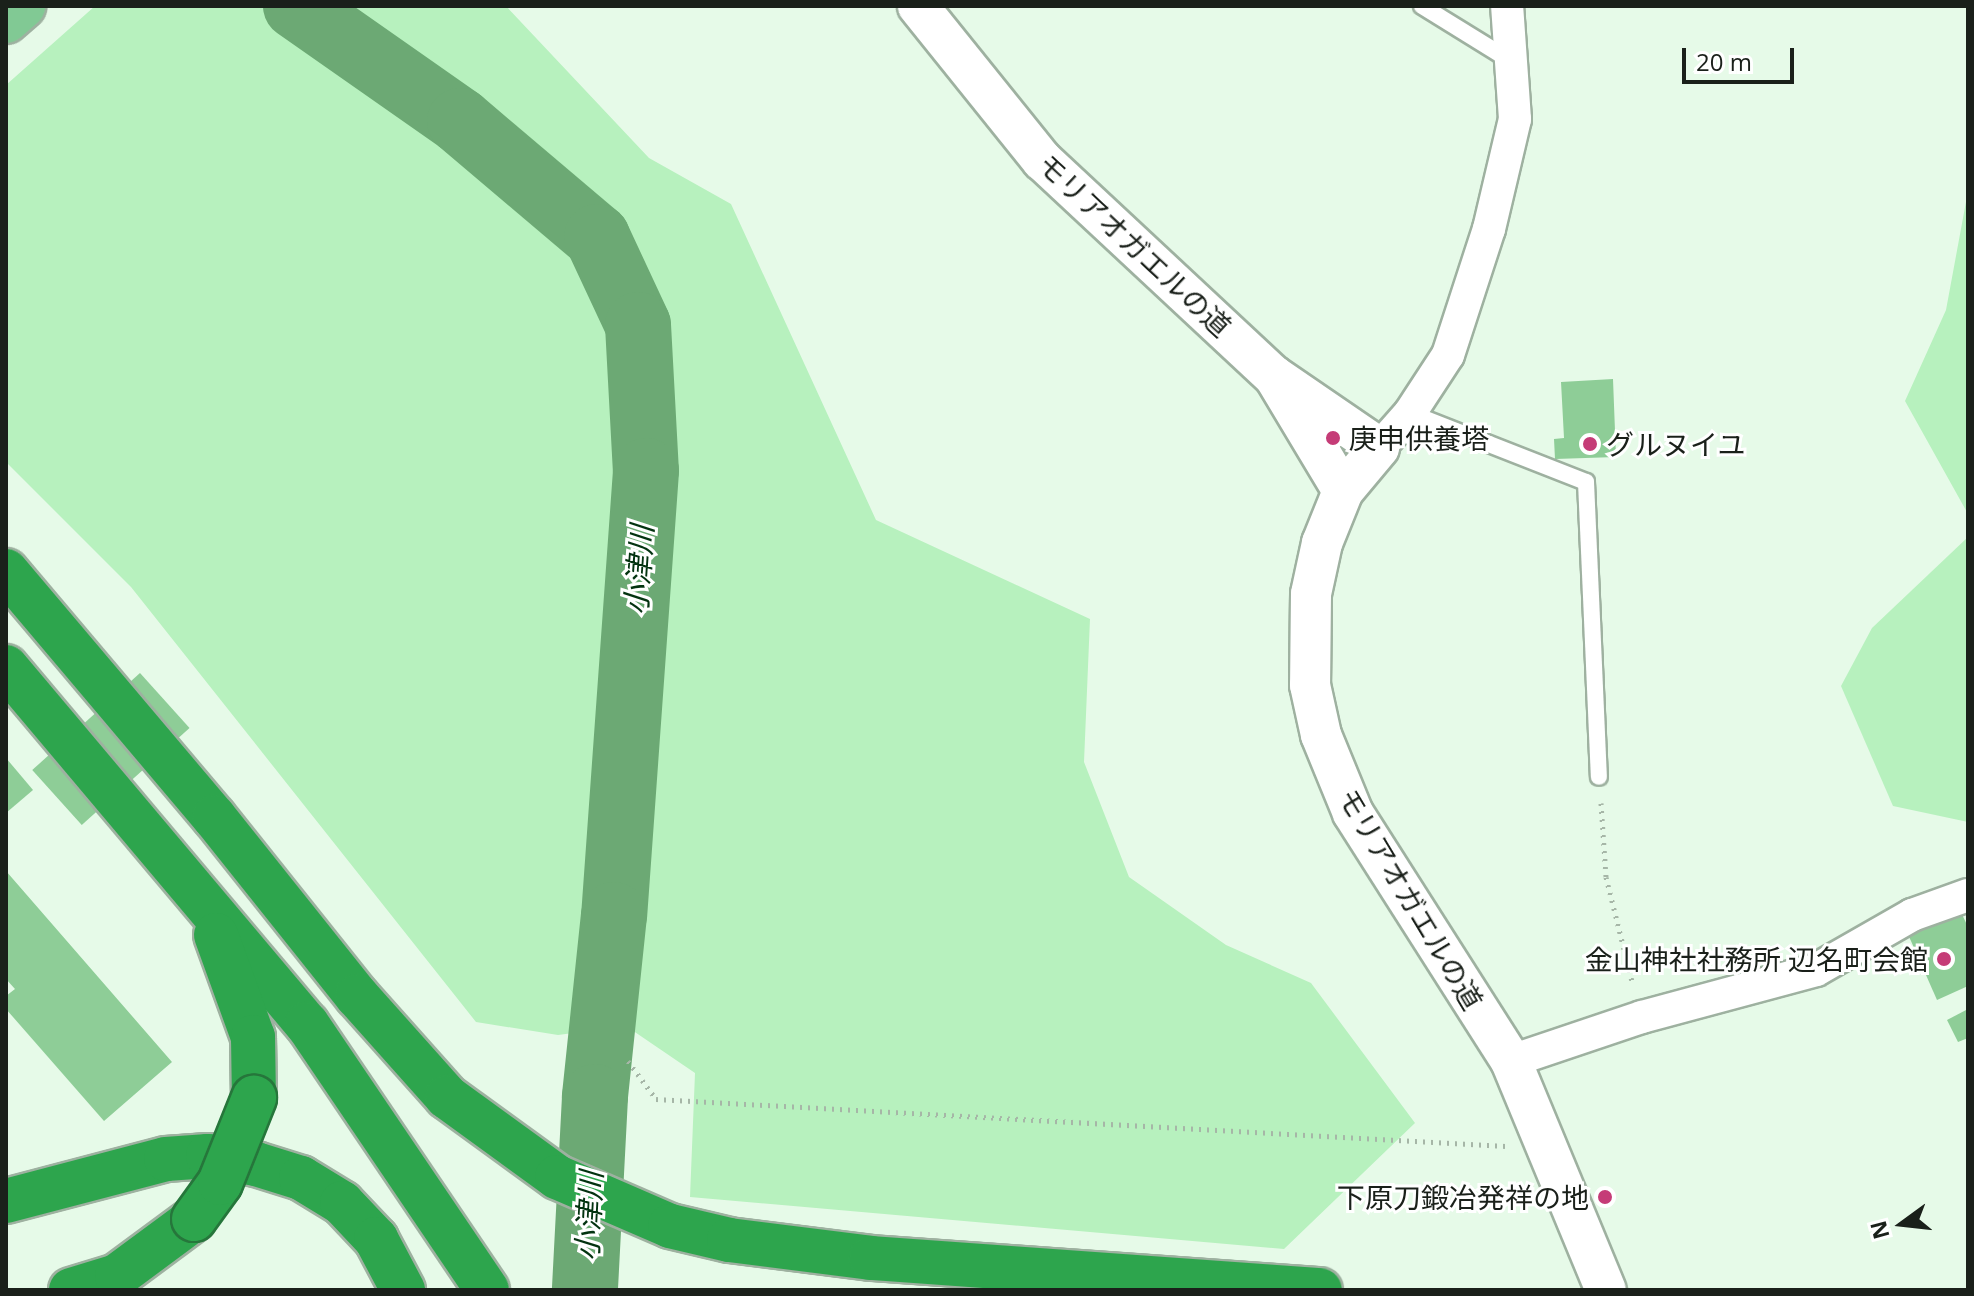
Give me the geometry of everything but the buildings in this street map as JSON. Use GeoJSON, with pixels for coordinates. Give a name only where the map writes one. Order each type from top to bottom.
{"type":"FeatureCollection","features":[{"type":"Feature","properties":{"kind":"highway"},"geometry":{"type":"LineString","coordinates":[[6,571],[214,817],[357,996],[447,1097],[557,1177],[670,1226],[729,1240],[871,1258],[1320,1290]]}},
{"type":"Feature","properties":{"kind":"highway"},"geometry":{"type":"LineString","coordinates":[[6,667],[307,1024],[487,1290]]}},
{"type":"Feature","properties":{"kind":"highway"},"geometry":{"type":"LineString","coordinates":[[71,1290],[117,1276],[194,1219],[220,1183],[254,1098],[253,1037],[232,968],[196,892]]}},
{"type":"Feature","properties":{"kind":"highway"},"geometry":{"type":"LineString","coordinates":[[6,1201],[166,1159],[208,1156],[256,1164],[301,1178],[342,1203],[376,1239],[403,1290]]}},
{"type":"Feature","properties":{"kind":"main road"},"geometry":{"type":"LineString","coordinates":[[6,21],[23,6]]}},
{"type":"Feature","properties":{"kind":"street","name":"モリアオガエルの道"},"geometry":{"type":"LineString","coordinates":[[918,6],[1042,160],[1274,376],[1343,491]]}},
{"type":"Feature","properties":{"kind":"street"},"geometry":{"type":"LineString","coordinates":[[1274,376],[1379,448],[1410,413],[1448,355],[1489,229],[1515,119],[1507,6]]}},
{"type":"Feature","properties":{"kind":"street","name":"モリアオガエルの道"},"geometry":{"type":"LineString","coordinates":[[1379,448],[1343,491],[1322,543],[1307,633],[1321,735],[1353,813],[1511,1061],[1606,1290]]}},
{"type":"Feature","properties":{"kind":"street"},"geometry":{"type":"LineString","coordinates":[[1511,1061],[1642,1017],[1816,970],[1912,915],[1968,895]]}},
{"type":"Feature","properties":{"kind":"lane"},"geometry":{"type":"LineString","coordinates":[[1422,6],[1512,61]]}},
{"type":"Feature","properties":{"kind":"lane"},"geometry":{"type":"LineString","coordinates":[[1410,413],[1586,482],[1599,777]]}},
{"type":"Feature","properties":{"kind":"path"},"geometry":{"type":"LineString","coordinates":[[1599,777],[1606,877],[1642,1017]]}},
{"type":"Feature","properties":{"kind":"path"},"geometry":{"type":"LineString","coordinates":[[628,1061],[656,1099],[1548,1149]]}},
{"type":"Feature","properties":{"kind":"green space"},"geometry":{"type":"Polygon","coordinates":[[[95,6],[506,6],[649,158],[731,204],[876,520],[1090,619],[1084,762],[1129,877],[1226,945],[1311,983],[1415,1123],[1284,1249],[690,1197],[695,1073],[626,1026],[558,1035],[476,1022],[131,587],[6,462],[6,85],[95,6]]]}},
{"type":"Feature","properties":{"kind":"green space"},"geometry":{"type":"Polygon","coordinates":[[[1968,191],[1968,514],[1905,401],[1946,310],[1968,191]]]}},
{"type":"Feature","properties":{"kind":"green space"},"geometry":{"type":"Polygon","coordinates":[[[1968,537],[1968,822],[1893,806],[1841,686],[1872,628],[1968,537]]]}},
{"type":"Feature","properties":{"kind":"waterway","name":"小津川"},"geometry":{"type":"LineString","coordinates":[[296,6],[460,121],[597,237],[638,325],[646,471],[614,915],[595,1097],[585,1290]]}},
{"type":"Feature","properties":{"kind":"place","name":"庚申供養塔"},"geometry":{"type":"Point","coordinates":[1333,438]}},
{"type":"Feature","properties":{"kind":"place","name":"グルヌイユ"},"geometry":{"type":"Point","coordinates":[1590,444]}},
{"type":"Feature","properties":{"kind":"place","name":"金山神社社務所 辺名町会館"},"geometry":{"type":"Point","coordinates":[1944,959]}},
{"type":"Feature","properties":{"kind":"place","name":"下原刀鍛冶発祥の地"},"geometry":{"type":"Point","coordinates":[1605,1197]}}]}
